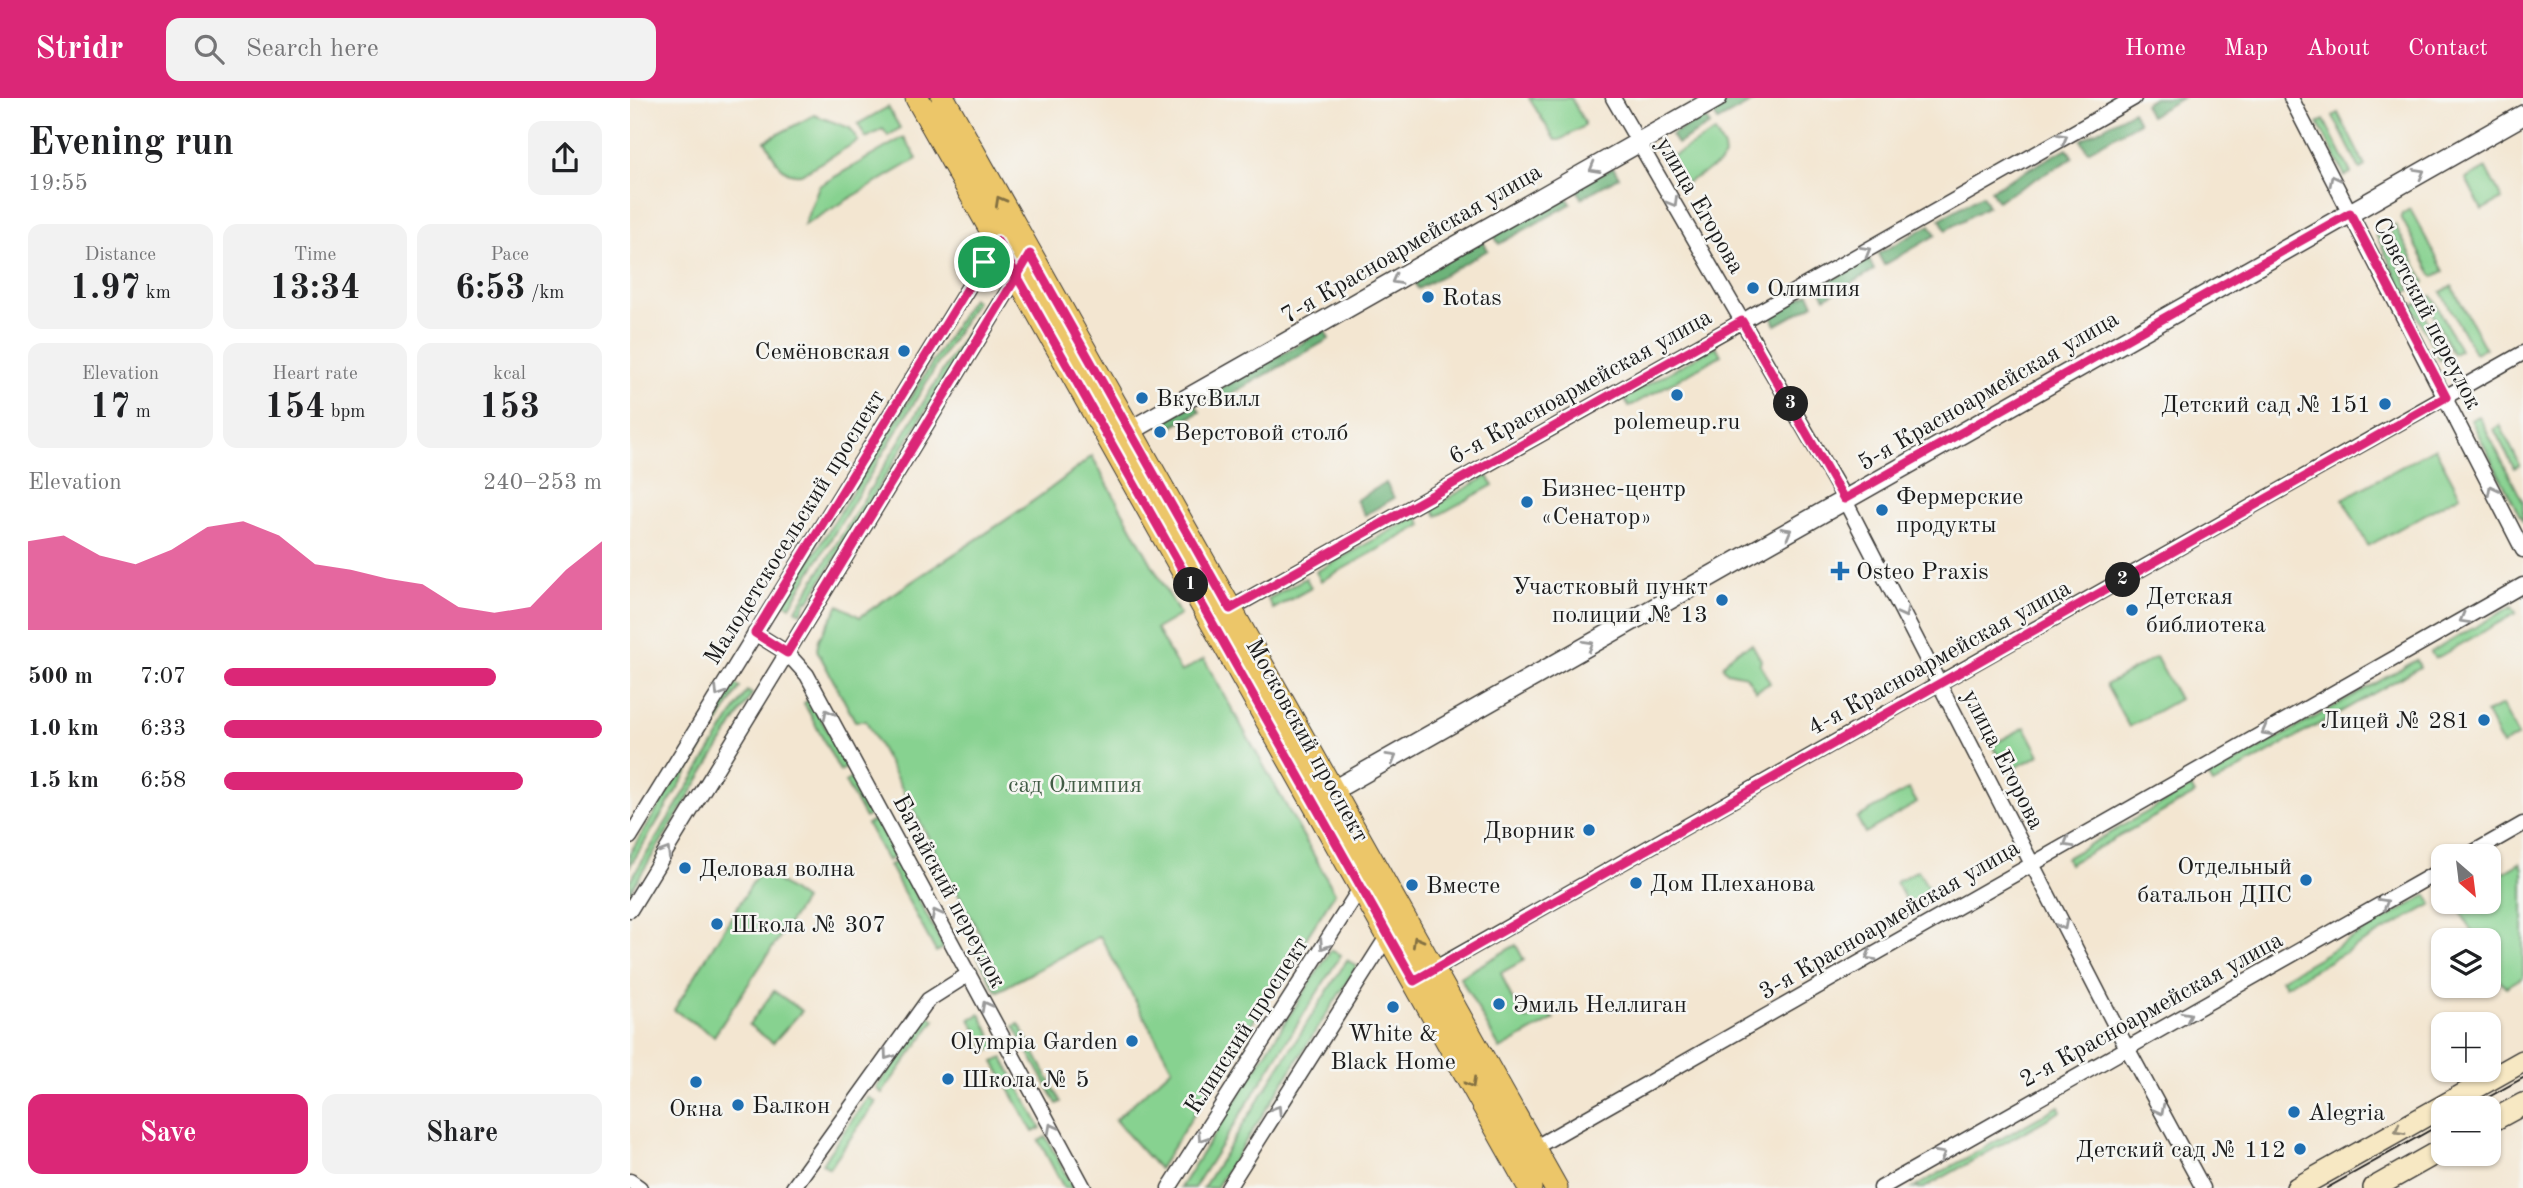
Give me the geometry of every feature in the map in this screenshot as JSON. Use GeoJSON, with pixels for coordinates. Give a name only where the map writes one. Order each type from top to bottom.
{"type":"FeatureCollection","features":[{"type":"Feature","properties":{"kind":"main road","name":"Московский проспект"},"geometry":{"type":"LineString","coordinates":[[917,98],[1388,935],[1423,975],[1556,1188]]}},
{"type":"Feature","properties":{"kind":"main road","name":"Московский проспект"},"geometry":{"type":"LineString","coordinates":[[943,98],[1401,914],[1423,975],[1530,1188]]}},
{"type":"Feature","properties":{"kind":"main road"},"geometry":{"type":"LineString","coordinates":[[2297,1188],[2321,1182],[2523,1061]]}},
{"type":"Feature","properties":{"kind":"main road"},"geometry":{"type":"LineString","coordinates":[[2501,1116],[2523,1104]]}},
{"type":"Feature","properties":{"kind":"main road"},"geometry":{"type":"LineString","coordinates":[[2374,1188],[2431,1156]]}},
{"type":"Feature","properties":{"kind":"street","name":"улица Егорова"},"geometry":{"type":"LineString","coordinates":[[1613,98],[1844,499],[2128,1049],[2203,1188]]}},
{"type":"Feature","properties":{"kind":"street","name":"7-я Красноармейская улица"},"geometry":{"type":"LineString","coordinates":[[1130,431],[1717,98]]}},
{"type":"Feature","properties":{"kind":"street","name":"6-я Красноармейская улица"},"geometry":{"type":"LineString","coordinates":[[1230,609],[2134,98]]}},
{"type":"Feature","properties":{"kind":"street","name":"Советский переулок"},"geometry":{"type":"LineString","coordinates":[[2291,98],[2523,550]]}},
{"type":"Feature","properties":{"kind":"street","name":"5-я Красноармейская улица"},"geometry":{"type":"LineString","coordinates":[[1332,791],[2523,115]]}},
{"type":"Feature","properties":{"kind":"street","name":"Малодетскосельский проспект"},"geometry":{"type":"LineString","coordinates":[[630,837],[997,241]]}},
{"type":"Feature","properties":{"kind":"street"},"geometry":{"type":"LineString","coordinates":[[630,910],[1030,254]]}},
{"type":"Feature","properties":{"kind":"street","name":"4-я Красноармейская улица"},"geometry":{"type":"LineString","coordinates":[[1423,975],[2523,353]]}},
{"type":"Feature","properties":{"kind":"street","name":"3-я Красноармейская улица"},"geometry":{"type":"LineString","coordinates":[[1534,1149],[2523,585]]}},
{"type":"Feature","properties":{"kind":"street","name":"Батайский переулок"},"geometry":{"type":"LineString","coordinates":[[755,633],[787,653],[807,675],[1084,1188]]}},
{"type":"Feature","properties":{"kind":"street"},"geometry":{"type":"LineString","coordinates":[[2488,844],[2523,824]]}},
{"type":"Feature","properties":{"kind":"street","name":"2-я Красноармейская улица"},"geometry":{"type":"LineString","coordinates":[[1881,1188],[2431,876]]}},
{"type":"Feature","properties":{"kind":"street","name":"Клинский проспект"},"geometry":{"type":"LineString","coordinates":[[1169,1188],[1361,887]]}},
{"type":"Feature","properties":{"kind":"street"},"geometry":{"type":"LineString","coordinates":[[1228,1188],[1401,914]]}},
{"type":"Feature","properties":{"kind":"street"},"geometry":{"type":"LineString","coordinates":[[793,1188],[928,1000],[969,974]]}},
{"type":"Feature","properties":{"kind":"street"},"geometry":{"type":"LineString","coordinates":[[630,1181],[640,1188]]}},
{"type":"Feature","properties":{"kind":"green space"},"geometry":{"type":"Polygon","coordinates":[[[1529,98],[1571,98],[1584,126],[1560,140],[1555,140],[1529,98]]]}},
{"type":"Feature","properties":{"kind":"green space"},"geometry":{"type":"Polygon","coordinates":[[[1735,98],[1759,98],[1718,121],[1712,111],[1735,98]]]}},
{"type":"Feature","properties":{"kind":"green space"},"geometry":{"type":"Polygon","coordinates":[[[2154,98],[2182,98],[2150,116],[2144,104],[2154,98]]]}},
{"type":"Feature","properties":{"kind":"green space"},"geometry":{"type":"Polygon","coordinates":[[[888,107],[900,128],[888,136],[883,129],[866,138],[858,124],[888,107]]]}},
{"type":"Feature","properties":{"kind":"green space"},"geometry":{"type":"Polygon","coordinates":[[[2133,111],[2139,122],[2088,151],[2081,140],[2133,111]]]}},
{"type":"Feature","properties":{"kind":"green space"},"geometry":{"type":"Polygon","coordinates":[[[2338,113],[2365,166],[2360,169],[2333,116],[2338,113]]]}},
{"type":"Feature","properties":{"kind":"green space"},"geometry":{"type":"Polygon","coordinates":[[[814,115],[850,128],[858,141],[801,174],[788,172],[779,165],[765,141],[814,115]]]}},
{"type":"Feature","properties":{"kind":"green space"},"geometry":{"type":"Polygon","coordinates":[[[1704,116],[1710,125],[1677,144],[1671,135],[1704,116]]]}},
{"type":"Feature","properties":{"kind":"green space"},"geometry":{"type":"Polygon","coordinates":[[[2324,120],[2351,173],[2345,176],[2318,123],[2324,120]]]}},
{"type":"Feature","properties":{"kind":"green space"},"geometry":{"type":"Polygon","coordinates":[[[1715,132],[1724,148],[1725,157],[1719,164],[1686,183],[1671,157],[1715,132]]]}},
{"type":"Feature","properties":{"kind":"green space"},"geometry":{"type":"Polygon","coordinates":[[[904,137],[917,159],[804,225],[819,186],[904,137]]]}},
{"type":"Feature","properties":{"kind":"green space"},"geometry":{"type":"Polygon","coordinates":[[[2067,148],[2073,158],[1997,201],[1991,190],[2067,148]]]}},
{"type":"Feature","properties":{"kind":"green space"},"geometry":{"type":"Polygon","coordinates":[[[1613,167],[1619,177],[1581,198],[1576,188],[1613,167]]]}},
{"type":"Feature","properties":{"kind":"green space"},"geometry":{"type":"Polygon","coordinates":[[[2486,168],[2502,199],[2482,210],[2466,179],[2486,168]]]}},
{"type":"Feature","properties":{"kind":"green space"},"geometry":{"type":"Polygon","coordinates":[[[1565,194],[1571,204],[1499,244],[1493,234],[1565,194]]]}},
{"type":"Feature","properties":{"kind":"green space"},"geometry":{"type":"Polygon","coordinates":[[[1982,195],[1988,206],[1946,230],[1940,219],[1982,195]]]}},
{"type":"Feature","properties":{"kind":"green space"},"geometry":{"type":"Polygon","coordinates":[[[2410,209],[2444,271],[2433,277],[2401,217],[2410,209]]]}},
{"type":"Feature","properties":{"kind":"green space"},"geometry":{"type":"Polygon","coordinates":[[[1930,225],[1936,235],[1884,265],[1878,254],[1930,225]]]}},
{"type":"Feature","properties":{"kind":"green space"},"geometry":{"type":"Polygon","coordinates":[[[2395,225],[2425,282],[2418,286],[2389,228],[2395,225]]]}},
{"type":"Feature","properties":{"kind":"green space"},"geometry":{"type":"Polygon","coordinates":[[[2382,232],[2411,290],[2405,293],[2376,235],[2382,232]]]}},
{"type":"Feature","properties":{"kind":"green space"},"geometry":{"type":"Polygon","coordinates":[[[1482,241],[1488,250],[1418,289],[1413,280],[1482,241]]]}},
{"type":"Feature","properties":{"kind":"green space"},"geometry":{"type":"Polygon","coordinates":[[[1869,259],[1874,270],[1825,298],[1819,287],[1869,259]]]}},
{"type":"Feature","properties":{"kind":"green space"},"geometry":{"type":"Polygon","coordinates":[[[2452,286],[2485,348],[2475,353],[2441,292],[2452,286]]]}},
{"type":"Feature","properties":{"kind":"green space"},"geometry":{"type":"Polygon","coordinates":[[[1809,293],[1814,304],[1776,325],[1771,315],[1809,293]]]}},
{"type":"Feature","properties":{"kind":"green space"},"geometry":{"type":"Polygon","coordinates":[[[2432,296],[2460,350],[2453,354],[2425,299],[2432,296]]]}},
{"type":"Feature","properties":{"kind":"green space"},"geometry":{"type":"Polygon","coordinates":[[[972,298],[976,301],[790,606],[784,603],[972,298]]]}},
{"type":"Feature","properties":{"kind":"green space"},"geometry":{"type":"Polygon","coordinates":[[[2418,303],[2447,357],[2440,360],[2412,306],[2418,303]]]}},
{"type":"Feature","properties":{"kind":"green space"},"geometry":{"type":"Polygon","coordinates":[[[983,305],[988,308],[809,601],[807,600],[801,613],[796,610],[983,305]]]}},
{"type":"Feature","properties":{"kind":"green space"},"geometry":{"type":"Polygon","coordinates":[[[1325,330],[1329,339],[1212,405],[1207,396],[1325,330]]]}},
{"type":"Feature","properties":{"kind":"green space"},"geometry":{"type":"Polygon","coordinates":[[[1716,346],[1721,355],[1629,407],[1624,398],[1716,346]]]}},
{"type":"Feature","properties":{"kind":"green space"},"geometry":{"type":"Polygon","coordinates":[[[1195,403],[1200,412],[1165,431],[1160,423],[1195,403]]]}},
{"type":"Feature","properties":{"kind":"green space"},"geometry":{"type":"Polygon","coordinates":[[[2479,416],[2523,502],[2523,522],[2471,420],[2479,416]]]}},
{"type":"Feature","properties":{"kind":"green space"},"geometry":{"type":"Polygon","coordinates":[[[2500,425],[2520,465],[2514,468],[2494,429],[2500,425]]]}},
{"type":"Feature","properties":{"kind":"green space"},"geometry":{"type":"Polygon","coordinates":[[[2435,448],[2460,495],[2368,546],[2343,499],[2435,448]]]}},
{"type":"Feature","properties":{"kind":"green space","name":"сад Олимпия"},"geometry":{"type":"Polygon","coordinates":[[[1092,456],[1180,615],[1156,629],[1181,672],[1204,659],[1335,893],[1159,1169],[1115,1120],[1172,1068],[1100,936],[998,991],[995,989],[975,951],[985,944],[866,721],[855,721],[817,650],[819,639],[839,605],[860,617],[1036,499],[1092,456]]]}},
{"type":"Feature","properties":{"kind":"green space"},"geometry":{"type":"Polygon","coordinates":[[[1488,476],[1493,485],[1437,516],[1432,507],[1488,476]]]}},
{"type":"Feature","properties":{"kind":"green space"},"geometry":{"type":"Polygon","coordinates":[[[1386,483],[1394,498],[1365,515],[1356,500],[1386,483]]]}},
{"type":"Feature","properties":{"kind":"green space"},"geometry":{"type":"Polygon","coordinates":[[[1417,516],[1422,525],[1321,581],[1316,572],[1417,516]]]}},
{"type":"Feature","properties":{"kind":"green space"},"geometry":{"type":"Polygon","coordinates":[[[1306,578],[1311,588],[1273,609],[1268,599],[1306,578]]]}},
{"type":"Feature","properties":{"kind":"green space"},"geometry":{"type":"Polygon","coordinates":[[[2512,606],[2516,613],[2435,659],[2431,652],[2512,606]]]}},
{"type":"Feature","properties":{"kind":"green space"},"geometry":{"type":"Polygon","coordinates":[[[1752,644],[1770,683],[1756,691],[1746,676],[1727,672],[1723,667],[1731,656],[1752,644]]]}},
{"type":"Feature","properties":{"kind":"green space"},"geometry":{"type":"Polygon","coordinates":[[[2156,657],[2179,699],[2129,727],[2106,685],[2156,657]]]}},
{"type":"Feature","properties":{"kind":"green space"},"geometry":{"type":"Polygon","coordinates":[[[2417,660],[2420,667],[2213,784],[2209,777],[2417,660]]]}},
{"type":"Feature","properties":{"kind":"green space"},"geometry":{"type":"Polygon","coordinates":[[[735,684],[740,687],[630,866],[630,853],[735,684]]]}},
{"type":"Feature","properties":{"kind":"green space"},"geometry":{"type":"Polygon","coordinates":[[[747,691],[752,694],[630,892],[630,881],[747,691]]]}},
{"type":"Feature","properties":{"kind":"green space"},"geometry":{"type":"Polygon","coordinates":[[[810,699],[847,767],[840,771],[804,703],[810,699]]]}},
{"type":"Feature","properties":{"kind":"green space"},"geometry":{"type":"Polygon","coordinates":[[[2502,705],[2518,736],[2502,745],[2486,713],[2502,705]]]}},
{"type":"Feature","properties":{"kind":"green space"},"geometry":{"type":"Polygon","coordinates":[[[2025,727],[2040,755],[2007,772],[1992,745],[2025,727]]]}},
{"type":"Feature","properties":{"kind":"green space"},"geometry":{"type":"Polygon","coordinates":[[[853,777],[872,814],[865,818],[845,782],[853,777]]]}},
{"type":"Feature","properties":{"kind":"green space"},"geometry":{"type":"Polygon","coordinates":[[[2191,787],[2195,794],[2069,864],[2066,858],[2191,787]]]}},
{"type":"Feature","properties":{"kind":"green space"},"geometry":{"type":"Polygon","coordinates":[[[1909,789],[1917,803],[1865,833],[1857,818],[1909,789]]]}},
{"type":"Feature","properties":{"kind":"green space"},"geometry":{"type":"Polygon","coordinates":[[[876,820],[895,857],[887,861],[867,824],[876,820]]]}},
{"type":"Feature","properties":{"kind":"green space"},"geometry":{"type":"Polygon","coordinates":[[[898,861],[944,948],[936,952],[889,865],[898,861]]]}},
{"type":"Feature","properties":{"kind":"green space"},"geometry":{"type":"Polygon","coordinates":[[[2520,863],[2523,869],[2523,977],[2506,987],[2501,983],[2501,928],[2470,928],[2462,914],[2501,914],[2501,874],[2520,863]]]}},
{"type":"Feature","properties":{"kind":"green space"},"geometry":{"type":"Polygon","coordinates":[[[761,869],[804,900],[714,1036],[674,1010],[761,869]]]}},
{"type":"Feature","properties":{"kind":"green space"},"geometry":{"type":"Polygon","coordinates":[[[1918,870],[1934,898],[1911,910],[1896,882],[1918,870]]]}},
{"type":"Feature","properties":{"kind":"green space"},"geometry":{"type":"Polygon","coordinates":[[[2427,895],[2431,902],[2285,986],[2281,979],[2427,895]]]}},
{"type":"Feature","properties":{"kind":"green space"},"geometry":{"type":"Polygon","coordinates":[[[1516,945],[1524,960],[1501,973],[1512,999],[1527,1020],[1548,1008],[1554,1019],[1500,1049],[1460,977],[1516,945]]]}},
{"type":"Feature","properties":{"kind":"green space"},"geometry":{"type":"Polygon","coordinates":[[[1331,950],[1341,955],[1194,1188],[1180,1188],[1331,950]]]}},
{"type":"Feature","properties":{"kind":"green space"},"geometry":{"type":"Polygon","coordinates":[[[1347,960],[1357,966],[1216,1188],[1203,1188],[1347,960]]]}},
{"type":"Feature","properties":{"kind":"green space"},"geometry":{"type":"Polygon","coordinates":[[[774,991],[802,1011],[773,1043],[749,1025],[774,991]]]}},
{"type":"Feature","properties":{"kind":"green space"},"geometry":{"type":"Polygon","coordinates":[[[980,1014],[997,1047],[988,1051],[970,1019],[980,1014]]]}},
{"type":"Feature","properties":{"kind":"green space"},"geometry":{"type":"Polygon","coordinates":[[[928,1015],[935,1020],[882,1093],[876,1088],[928,1015]]]}},
{"type":"Feature","properties":{"kind":"green space"},"geometry":{"type":"Polygon","coordinates":[[[1019,1024],[1061,1102],[1057,1104],[1014,1026],[1019,1024]]]}},
{"type":"Feature","properties":{"kind":"green space"},"geometry":{"type":"Polygon","coordinates":[[[1003,1058],[1041,1128],[1033,1132],[994,1062],[1003,1058]]]}},
{"type":"Feature","properties":{"kind":"green space"},"geometry":{"type":"Polygon","coordinates":[[[868,1097],[876,1102],[829,1168],[822,1163],[868,1097]]]}},
{"type":"Feature","properties":{"kind":"green space"},"geometry":{"type":"Polygon","coordinates":[[[2059,1106],[2061,1111],[1924,1188],[1913,1188],[2059,1106]]]}},
{"type":"Feature","properties":{"kind":"green space"},"geometry":{"type":"Polygon","coordinates":[[[1046,1137],[1073,1188],[1064,1188],[1039,1141],[1046,1137]]]}},
{"type":"Feature","properties":{"kind":"tram line"},"geometry":{"type":"LineString","coordinates":[[2491,1096],[2523,1078]]}},
{"type":"Feature","properties":{"kind":"tram line"},"geometry":{"type":"LineString","coordinates":[[2327,1188],[2431,1130]]}},
{"type":"Feature","properties":{"kind":"place","name":"Олимпия"},"geometry":{"type":"Point","coordinates":[1753,288]}},
{"type":"Feature","properties":{"kind":"place","name":"Rotas"},"geometry":{"type":"Point","coordinates":[1428,297]}},
{"type":"Feature","properties":{"kind":"place","name":"Семёновская"},"geometry":{"type":"Point","coordinates":[904,351]}},
{"type":"Feature","properties":{"kind":"place","name":"polemeup.ru"},"geometry":{"type":"Point","coordinates":[1677,395]}},
{"type":"Feature","properties":{"kind":"place","name":"ВкусВилл"},"geometry":{"type":"Point","coordinates":[1142,398]}},
{"type":"Feature","properties":{"kind":"place","name":"Детский сад № 151"},"geometry":{"type":"Point","coordinates":[2385,404]}},
{"type":"Feature","properties":{"kind":"place","name":"Верстовой столб"},"geometry":{"type":"Point","coordinates":[1160,432]}},
{"type":"Feature","properties":{"kind":"place","name":"Бизнес-центр «Сенатор»"},"geometry":{"type":"Point","coordinates":[1527,502]}},
{"type":"Feature","properties":{"kind":"place","name":"Фермерские продукты"},"geometry":{"type":"Point","coordinates":[1882,510]}},
{"type":"Feature","properties":{"kind":"place","name":"Osteo Praxis"},"geometry":{"type":"Point","coordinates":[1840,571]}},
{"type":"Feature","properties":{"kind":"place","name":"Участковый пункт полиции № 13"},"geometry":{"type":"Point","coordinates":[1722,600]}},
{"type":"Feature","properties":{"kind":"place","name":"Детская библиотека"},"geometry":{"type":"Point","coordinates":[2132,610]}},
{"type":"Feature","properties":{"kind":"place","name":"Лицей № 281"},"geometry":{"type":"Point","coordinates":[2484,720]}},
{"type":"Feature","properties":{"kind":"place","name":"Дворник"},"geometry":{"type":"Point","coordinates":[1589,830]}},
{"type":"Feature","properties":{"kind":"place","name":"Деловая волна"},"geometry":{"type":"Point","coordinates":[685,868]}},
{"type":"Feature","properties":{"kind":"place","name":"Отдельный батальон ДПС"},"geometry":{"type":"Point","coordinates":[2306,880]}},
{"type":"Feature","properties":{"kind":"place","name":"Дом Плеханова"},"geometry":{"type":"Point","coordinates":[1636,883]}},
{"type":"Feature","properties":{"kind":"place","name":"Вместе"},"geometry":{"type":"Point","coordinates":[1412,885]}},
{"type":"Feature","properties":{"kind":"place","name":"Школа № 307"},"geometry":{"type":"Point","coordinates":[717,924]}},
{"type":"Feature","properties":{"kind":"place","name":"Эмиль Неллиган"},"geometry":{"type":"Point","coordinates":[1499,1004]}},
{"type":"Feature","properties":{"kind":"place","name":"White & Black Home"},"geometry":{"type":"Point","coordinates":[1393,1007]}},
{"type":"Feature","properties":{"kind":"place","name":"Olympiа Garden"},"geometry":{"type":"Point","coordinates":[1132,1041]}},
{"type":"Feature","properties":{"kind":"place","name":"Школа № 5"},"geometry":{"type":"Point","coordinates":[948,1079]}},
{"type":"Feature","properties":{"kind":"place","name":"Окна"},"geometry":{"type":"Point","coordinates":[696,1082]}},
{"type":"Feature","properties":{"kind":"place","name":"Балкон"},"geometry":{"type":"Point","coordinates":[738,1105]}},
{"type":"Feature","properties":{"kind":"place","name":"Alegria"},"geometry":{"type":"Point","coordinates":[2294,1112]}},
{"type":"Feature","properties":{"kind":"place","name":"Детский сад № 112"},"geometry":{"type":"Point","coordinates":[2300,1149]}},
{"type":"Feature","properties":{"kind":"route"},"geometry":{"type":"LineString","coordinates":[[984,262],[755,633],[787,653],[1017,276],[1414,981],[2446,397],[2350,213],[1844,499],[1742,321],[1230,609],[1030,254],[1017,276],[997,241],[984,262]]}}]}
